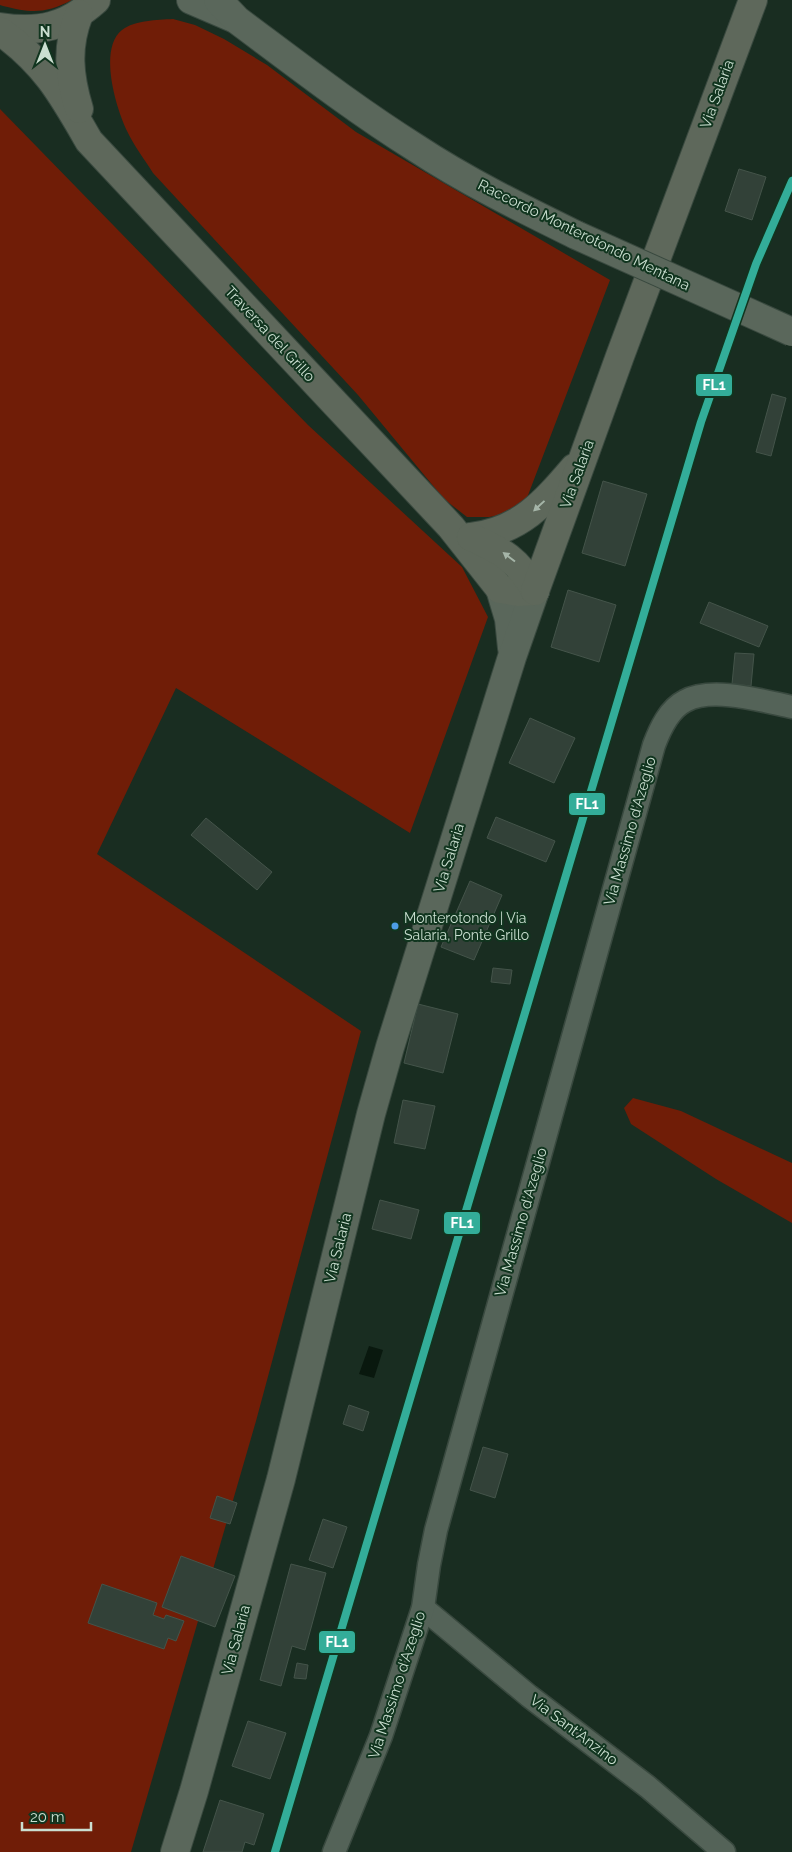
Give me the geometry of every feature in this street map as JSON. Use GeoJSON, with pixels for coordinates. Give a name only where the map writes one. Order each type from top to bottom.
{"type":"FeatureCollection","features":[{"type":"Feature","properties":{"kind":"main road","name":"Raccordo Monterotondo Mentana"},"geometry":{"type":"LineString","coordinates":[[191,0],[237,20]]}},
{"type":"Feature","properties":{"kind":"main road","name":"Raccordo Monterotondo Mentana"},"geometry":{"type":"LineString","coordinates":[[218,0],[237,20],[375,121],[417,149],[500,197],[576,235],[792,332]]}},
{"type":"Feature","properties":{"kind":"main road","name":"Via Salaria"},"geometry":{"type":"LineString","coordinates":[[175,1852],[194,1791],[281,1478],[369,1123],[390,1047],[512,657],[583,457],[753,0]]}},
{"type":"Feature","properties":{"kind":"main road"},"geometry":{"type":"LineString","coordinates":[[0,27],[22,30],[52,27],[88,7]]}},
{"type":"Feature","properties":{"kind":"main road","name":"Traversa del Grillo"},"geometry":{"type":"LineString","coordinates":[[88,7],[73,30],[70,64],[76,99],[89,142]]}},
{"type":"Feature","properties":{"kind":"main road","name":"Traversa del Grillo"},"geometry":{"type":"LineString","coordinates":[[0,31],[29,54],[55,84],[89,142],[461,532],[500,589]]}},
{"type":"Feature","properties":{"kind":"main road"},"geometry":{"type":"LineString","coordinates":[[461,532],[502,530],[525,518],[553,492],[583,457]]}},
{"type":"Feature","properties":{"kind":"main road"},"geometry":{"type":"LineString","coordinates":[[461,532],[498,549],[512,558],[525,573],[536,591],[518,592],[500,589],[509,619],[512,657]]}},
{"type":"Feature","properties":{"kind":"street","name":"Via Massimo d'Azeglio"},"geometry":{"type":"LineString","coordinates":[[334,1852],[381,1736],[423,1608],[436,1530],[658,734],[670,714],[678,706],[684,701],[700,696],[716,695],[792,705]]}},
{"type":"Feature","properties":{"kind":"street","name":"Via Sant'Anzino"},"geometry":{"type":"LineString","coordinates":[[423,1608],[529,1696],[648,1787],[724,1852]]}},
{"type":"Feature","properties":{"kind":"shaded area"},"geometry":{"type":"Polygon","coordinates":[[[0,0],[72,0],[54,8],[30,11],[0,5],[0,0]]]}},
{"type":"Feature","properties":{"kind":"shaded area"},"geometry":{"type":"Polygon","coordinates":[[[173,19],[195,25],[224,39],[267,65],[356,132],[610,280],[522,511],[489,517],[467,517],[444,499],[358,395],[153,173],[130,137],[118,108],[111,79],[111,51],[115,39],[127,27],[146,21],[173,19]]]}},
{"type":"Feature","properties":{"kind":"shaded area"},"geometry":{"type":"Polygon","coordinates":[[[0,109],[308,425],[462,567],[488,617],[410,833],[176,688],[97,854],[361,1031],[256,1421],[131,1852],[0,1852],[0,109]]]}},
{"type":"Feature","properties":{"kind":"shaded area"},"geometry":{"type":"Polygon","coordinates":[[[633,1098],[681,1111],[792,1163],[792,1223],[716,1179],[631,1124],[624,1108],[633,1098]]]}},
{"type":"Feature","properties":{"kind":"shaded area"},"geometry":{"type":"Polygon","coordinates":[[[369,1346],[383,1350],[374,1378],[359,1374],[369,1346]]]}},
{"type":"Feature","properties":{"kind":"building"},"geometry":{"type":"Polygon","coordinates":[[[739,169],[766,177],[752,220],[725,211],[739,169]]]}},
{"type":"Feature","properties":{"kind":"building"},"geometry":{"type":"Polygon","coordinates":[[[772,394],[786,398],[771,456],[756,452],[772,394]]]}},
{"type":"Feature","properties":{"kind":"building"},"geometry":{"type":"Polygon","coordinates":[[[603,481],[647,494],[625,566],[582,553],[603,481]]]}},
{"type":"Feature","properties":{"kind":"building"},"geometry":{"type":"Polygon","coordinates":[[[568,590],[616,605],[599,662],[551,647],[568,590]]]}},
{"type":"Feature","properties":{"kind":"building"},"geometry":{"type":"Polygon","coordinates":[[[709,602],[768,626],[759,647],[700,623],[709,602]]]}},
{"type":"Feature","properties":{"kind":"building"},"geometry":{"type":"Polygon","coordinates":[[[735,653],[754,654],[751,686],[732,684],[735,653]]]}},
{"type":"Feature","properties":{"kind":"building"},"geometry":{"type":"Polygon","coordinates":[[[530,718],[575,738],[554,783],[509,763],[530,718]]]}},
{"type":"Feature","properties":{"kind":"building"},"geometry":{"type":"Polygon","coordinates":[[[496,817],[555,841],[546,862],[487,838],[496,817]]]}},
{"type":"Feature","properties":{"kind":"building"},"geometry":{"type":"Polygon","coordinates":[[[206,818],[272,872],[257,890],[191,835],[206,818]]]}},
{"type":"Feature","properties":{"kind":"building"},"geometry":{"type":"Polygon","coordinates":[[[470,881],[502,895],[474,960],[441,947],[470,881]]]}},
{"type":"Feature","properties":{"kind":"building"},"geometry":{"type":"Polygon","coordinates":[[[493,968],[512,970],[510,984],[491,982],[493,968]]]}},
{"type":"Feature","properties":{"kind":"building"},"geometry":{"type":"Polygon","coordinates":[[[418,1004],[458,1014],[443,1073],[404,1063],[418,1004]]]}},
{"type":"Feature","properties":{"kind":"building"},"geometry":{"type":"Polygon","coordinates":[[[403,1100],[435,1106],[425,1149],[394,1143],[403,1100]]]}},
{"type":"Feature","properties":{"kind":"building"},"geometry":{"type":"Polygon","coordinates":[[[380,1200],[419,1210],[411,1239],[372,1229],[380,1200]]]}},
{"type":"Feature","properties":{"kind":"building"},"geometry":{"type":"Polygon","coordinates":[[[349,1405],[369,1412],[363,1431],[343,1424],[349,1405]]]}},
{"type":"Feature","properties":{"kind":"building"},"geometry":{"type":"Polygon","coordinates":[[[483,1447],[508,1454],[495,1498],[470,1490],[483,1447]]]}},
{"type":"Feature","properties":{"kind":"building"},"geometry":{"type":"Polygon","coordinates":[[[217,1496],[237,1503],[230,1524],[210,1518],[217,1496]]]}},
{"type":"Feature","properties":{"kind":"building"},"geometry":{"type":"Polygon","coordinates":[[[323,1519],[347,1527],[333,1568],[309,1560],[323,1519]]]}},
{"type":"Feature","properties":{"kind":"building"},"geometry":{"type":"Polygon","coordinates":[[[181,1556],[235,1576],[215,1627],[162,1607],[181,1556]]]}},
{"type":"Feature","properties":{"kind":"building"},"geometry":{"type":"Polygon","coordinates":[[[291,1564],[326,1573],[305,1650],[292,1646],[281,1686],[260,1680],[291,1564]]]}},
{"type":"Feature","properties":{"kind":"building"},"geometry":{"type":"Polygon","coordinates":[[[102,1584],[157,1603],[153,1615],[164,1619],[166,1615],[184,1621],[176,1641],[168,1638],[164,1649],[88,1623],[102,1584]]]}},
{"type":"Feature","properties":{"kind":"building"},"geometry":{"type":"Polygon","coordinates":[[[297,1663],[308,1665],[306,1679],[294,1678],[297,1663]]]}},
{"type":"Feature","properties":{"kind":"building"},"geometry":{"type":"Polygon","coordinates":[[[248,1721],[286,1733],[270,1779],[232,1766],[248,1721]]]}},
{"type":"Feature","properties":{"kind":"building"},"geometry":{"type":"Polygon","coordinates":[[[220,1800],[264,1814],[254,1845],[245,1842],[242,1852],[203,1852],[220,1800]]]}},
{"type":"Feature","properties":{"kind":"transit line","name":"FL1"},"geometry":{"type":"LineString","coordinates":[[275,1852],[701,422],[756,264],[792,181]]}},
{"type":"Feature","properties":{"kind":"place","name":"Monterotondo | Via Salaria, Ponte Grillo"},"geometry":{"type":"Point","coordinates":[395,926]}}]}
